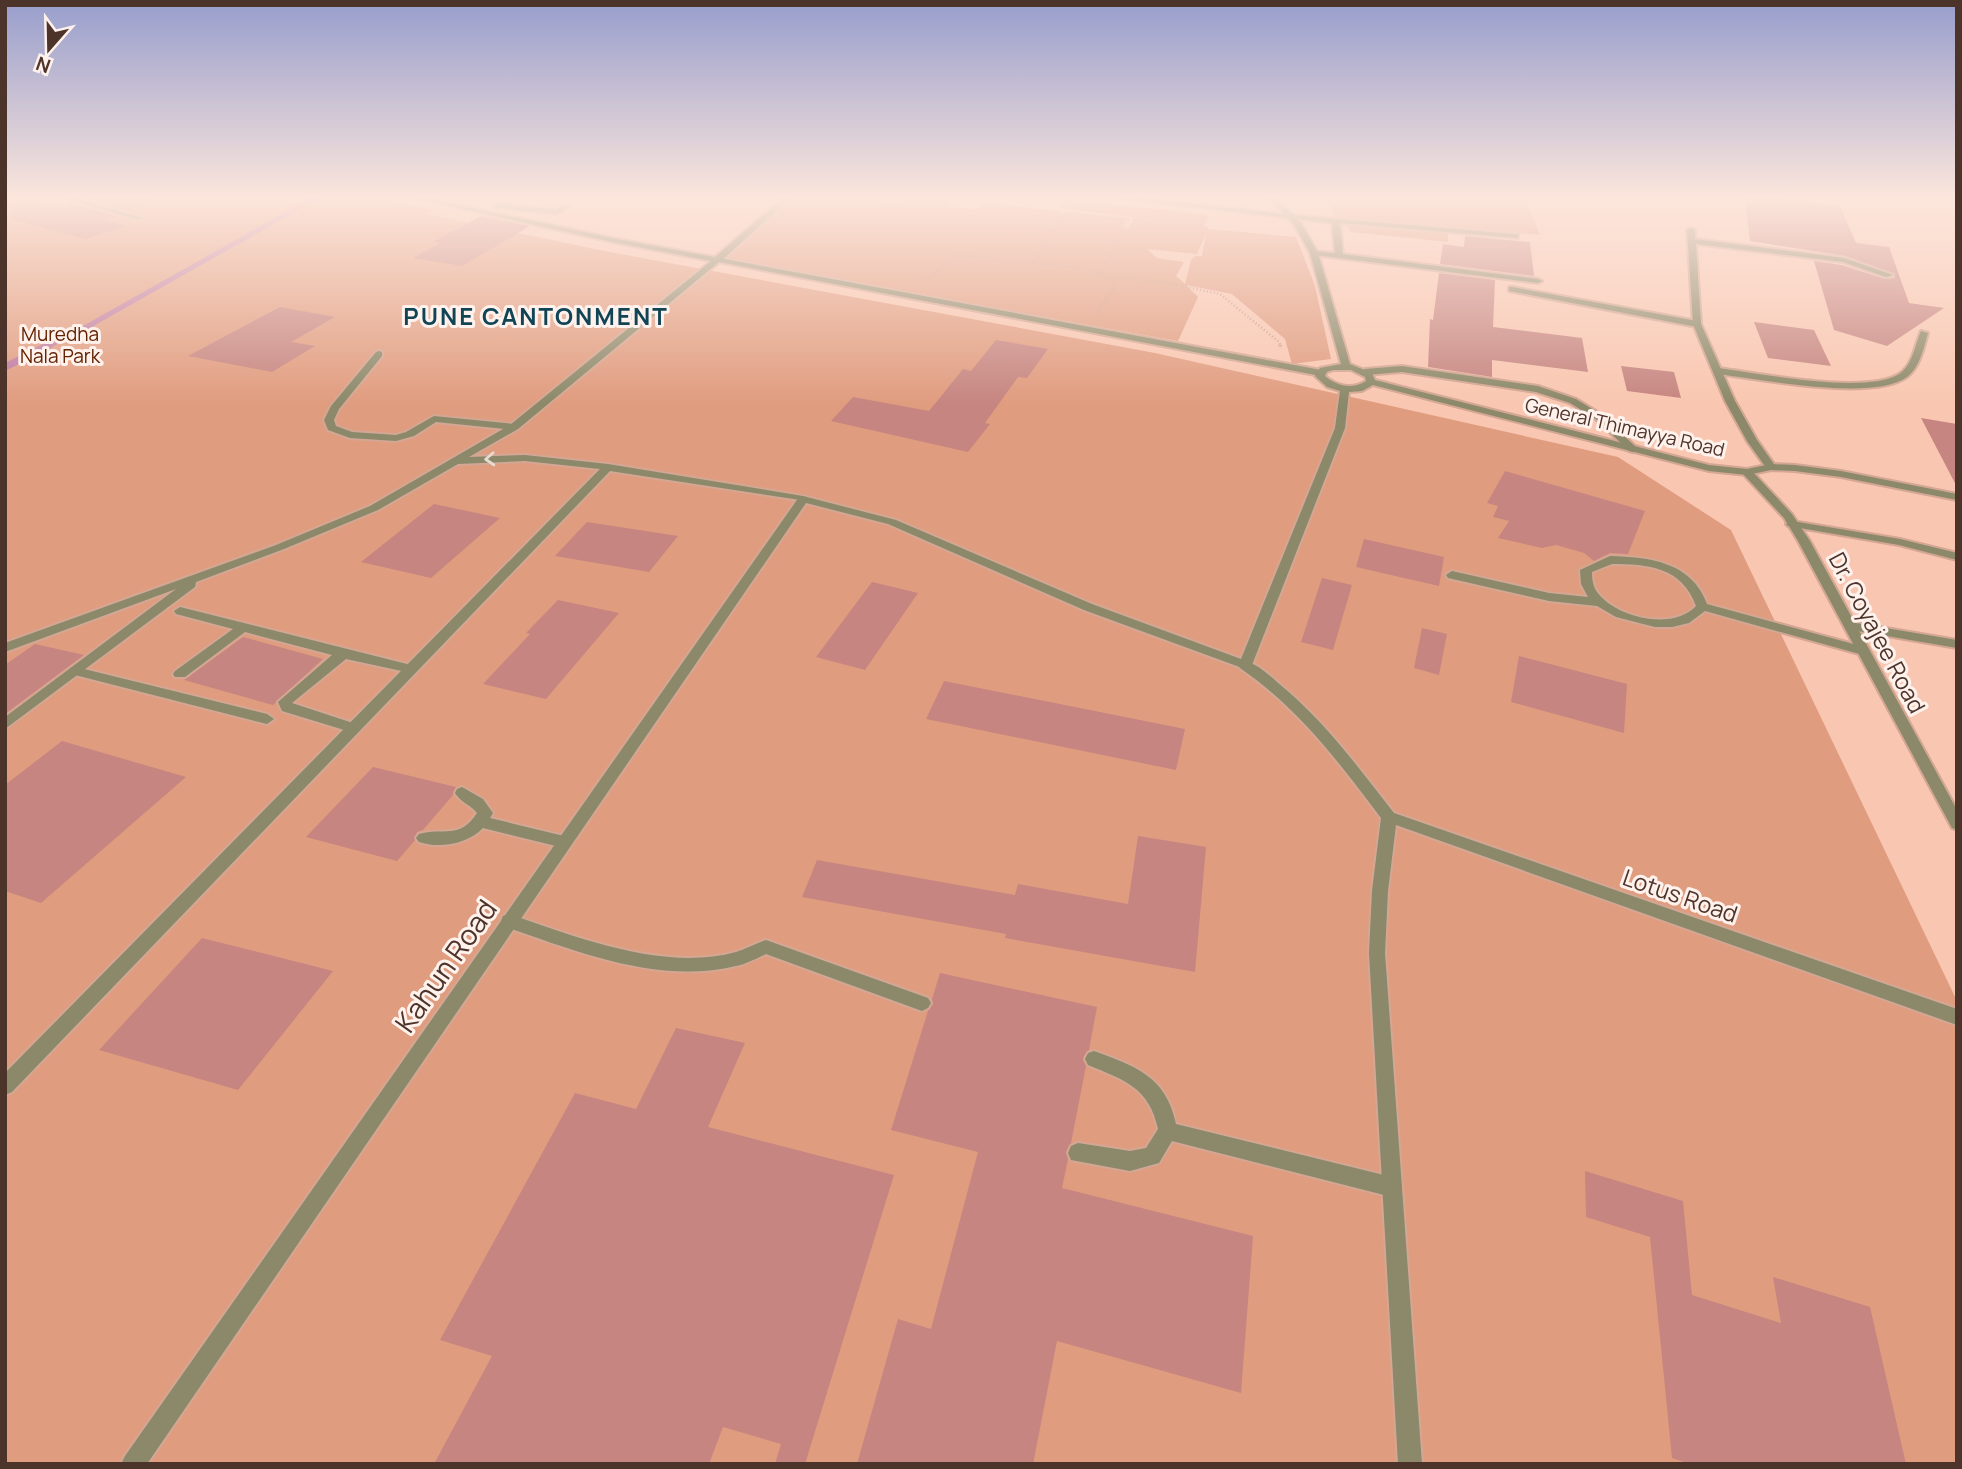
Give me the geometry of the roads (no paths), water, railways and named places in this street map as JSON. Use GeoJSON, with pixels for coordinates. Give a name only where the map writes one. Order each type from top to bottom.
{"type":"FeatureCollection","features":[{"type":"Feature","properties":{"kind":"street"},"geometry":{"type":"LineString","coordinates":[[5,648],[337,525],[374,508],[514,427],[709,267]]}},
{"type":"Feature","properties":{"kind":"street"},"geometry":{"type":"LineString","coordinates":[[753,267],[1321,373],[1332,367],[1346,366],[1318,267]]}},
{"type":"Feature","properties":{"kind":"street"},"geometry":{"type":"LineString","coordinates":[[1423,267],[1538,281]]}},
{"type":"Feature","properties":{"kind":"street"},"geometry":{"type":"LineString","coordinates":[[1693,267],[1697,324],[1752,441],[1771,467]]}},
{"type":"Feature","properties":{"kind":"street"},"geometry":{"type":"LineString","coordinates":[[1864,267],[1889,275]]}},
{"type":"Feature","properties":{"kind":"street"},"geometry":{"type":"LineString","coordinates":[[1512,289],[1697,324]]}},
{"type":"Feature","properties":{"kind":"street"},"geometry":{"type":"LineString","coordinates":[[1718,371],[1845,385],[1878,384],[1900,377],[1911,368],[1924,333]]}},
{"type":"Feature","properties":{"kind":"street"},"geometry":{"type":"LineString","coordinates":[[379,354],[334,408],[329,420],[332,428],[350,435],[396,438],[434,419],[514,427]]}},
{"type":"Feature","properties":{"kind":"street","name":"General Thimayya Road"},"geometry":{"type":"LineString","coordinates":[[1346,366],[1368,377],[1709,468],[1747,472],[1771,467],[1841,474],[1957,497]]}},
{"type":"Feature","properties":{"kind":"street"},"geometry":{"type":"LineString","coordinates":[[1321,373],[1326,383],[1345,389],[1365,387],[1368,377],[1402,369],[1538,389],[1573,401],[1599,417],[1633,449]]}},
{"type":"Feature","properties":{"kind":"street"},"geometry":{"type":"LineString","coordinates":[[1245,665],[1340,428],[1345,389]]}},
{"type":"Feature","properties":{"kind":"street"},"geometry":{"type":"LineString","coordinates":[[496,437],[525,458]]}},
{"type":"Feature","properties":{"kind":"street"},"geometry":{"type":"LineString","coordinates":[[454,461],[525,458],[608,467],[803,499],[891,522],[1100,612],[1245,665],[1274,683],[1325,736],[1389,817],[1380,891],[1377,953],[1410,1464]]}},
{"type":"Feature","properties":{"kind":"street"},"geometry":{"type":"LineString","coordinates":[[5,1086],[608,467]]}},
{"type":"Feature","properties":{"kind":"street","name":"Dr. Coyajee Road"},"geometry":{"type":"LineString","coordinates":[[1747,472],[1792,524],[1957,824]]}},
{"type":"Feature","properties":{"kind":"street","name":"Kahun Road"},"geometry":{"type":"LineString","coordinates":[[133,1464],[803,499]]}},
{"type":"Feature","properties":{"kind":"street"},"geometry":{"type":"LineString","coordinates":[[1792,524],[1900,542],[1957,557]]}},
{"type":"Feature","properties":{"kind":"street"},"geometry":{"type":"LineString","coordinates":[[1610,561],[1650,562],[1681,574],[1700,594],[1702,606],[1694,616],[1683,621],[1665,623],[1628,616],[1599,602],[1587,590],[1584,580],[1586,570],[1610,561]]}},
{"type":"Feature","properties":{"kind":"street"},"geometry":{"type":"LineString","coordinates":[[5,724],[204,574]]}},
{"type":"Feature","properties":{"kind":"street"},"geometry":{"type":"LineString","coordinates":[[1452,575],[1549,597],[1599,602]]}},
{"type":"Feature","properties":{"kind":"street"},"geometry":{"type":"LineString","coordinates":[[1702,606],[1863,651]]}},
{"type":"Feature","properties":{"kind":"street"},"geometry":{"type":"LineString","coordinates":[[180,611],[411,669]]}},
{"type":"Feature","properties":{"kind":"street"},"geometry":{"type":"LineString","coordinates":[[1850,626],[1957,644]]}},
{"type":"Feature","properties":{"kind":"street"},"geometry":{"type":"LineString","coordinates":[[180,674],[242,628]]}},
{"type":"Feature","properties":{"kind":"street"},"geometry":{"type":"LineString","coordinates":[[345,654],[304,684],[288,698],[285,705],[354,728]]}},
{"type":"Feature","properties":{"kind":"street"},"geometry":{"type":"LineString","coordinates":[[76,671],[267,719]]}},
{"type":"Feature","properties":{"kind":"street"},"geometry":{"type":"LineString","coordinates":[[424,838],[456,838],[481,822],[484,808],[462,793]]}},
{"type":"Feature","properties":{"kind":"street","name":"Lotus Road"},"geometry":{"type":"LineString","coordinates":[[1389,817],[1957,1017]]}},
{"type":"Feature","properties":{"kind":"street"},"geometry":{"type":"LineString","coordinates":[[481,822],[565,842]]}},
{"type":"Feature","properties":{"kind":"street"},"geometry":{"type":"LineString","coordinates":[[509,921],[575,942],[663,964],[709,964],[746,958],[766,947],[922,1003]]}},
{"type":"Feature","properties":{"kind":"street"},"geometry":{"type":"LineString","coordinates":[[1078,1153],[1130,1161],[1152,1156],[1168,1131],[1162,1103],[1150,1089],[1133,1075],[1094,1059]]}},
{"type":"Feature","properties":{"kind":"street"},"geometry":{"type":"LineString","coordinates":[[1168,1131],[1392,1187]]}},
{"type":"Feature","properties":{"kind":"waterway"},"geometry":{"type":"LineString","coordinates":[[46,347],[194,267]]}},
{"type":"Feature","properties":{"kind":"waterway"},"geometry":{"type":"LineString","coordinates":[[5,367],[49,345]]}},
{"type":"Feature","properties":{"kind":"district","name":"PUNE CANTONMENT"},"geometry":{"type":"Point","coordinates":[536,317]}},
{"type":"Feature","properties":{"kind":"park label","name":"Muredha Nala Park"},"geometry":{"type":"Point","coordinates":[60,345]}}]}
